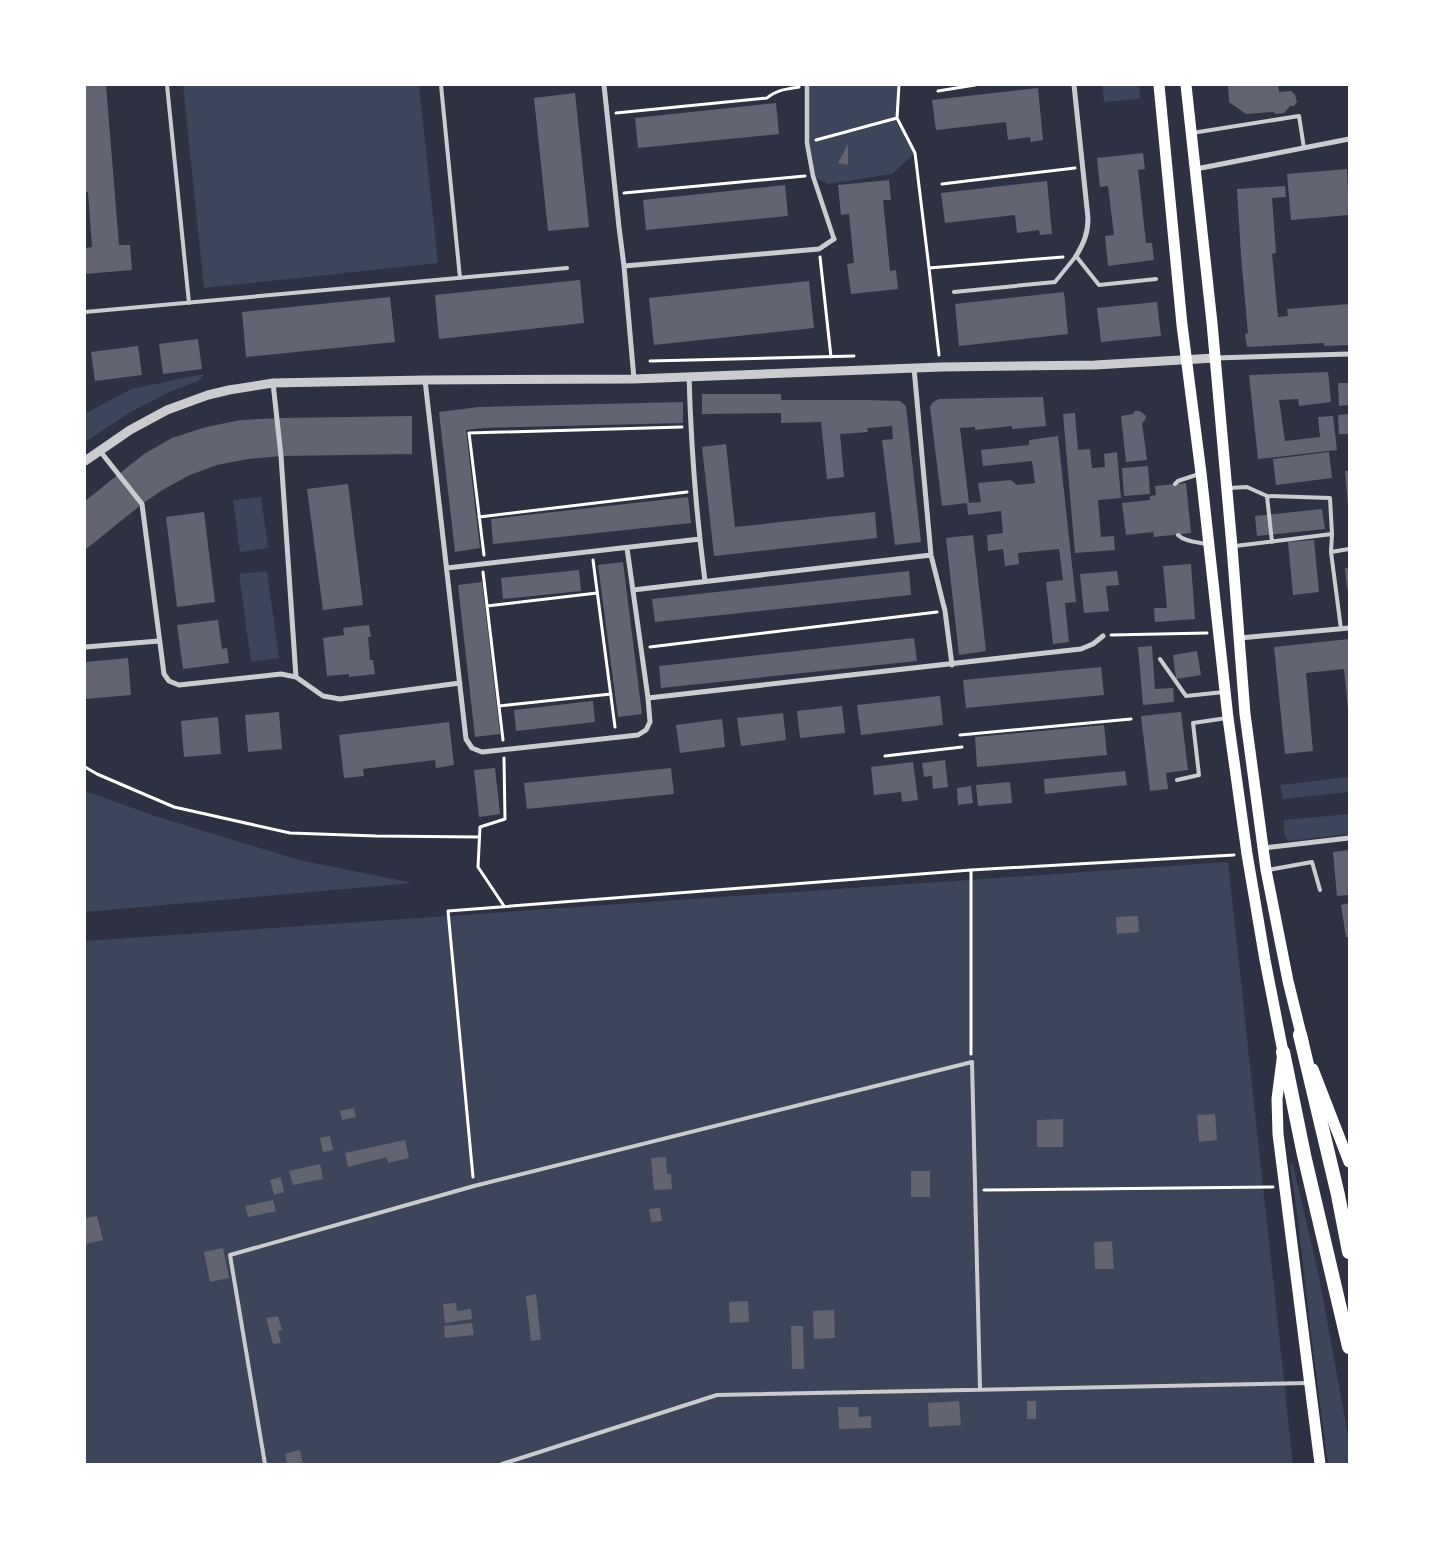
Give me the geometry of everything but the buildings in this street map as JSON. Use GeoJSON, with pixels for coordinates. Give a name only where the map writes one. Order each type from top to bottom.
{"type":"FeatureCollection","features":[{"type":"Feature","properties":{"kind":"highway"},"geometry":{"type":"LineString","coordinates":[[1300,1035],[1338,1196],[1348,1247]]}},
{"type":"Feature","properties":{"kind":"highway"},"geometry":{"type":"LineString","coordinates":[[1283,1052],[1304,1155],[1349,1346]]}},
{"type":"Feature","properties":{"kind":"main road"},"geometry":{"type":"LineString","coordinates":[[1159,85],[1177,277],[1228,718],[1264,960],[1283,1052],[1277,1099],[1278,1134],[1320,1464]]}},
{"type":"Feature","properties":{"kind":"main road"},"geometry":{"type":"LineString","coordinates":[[1186,85],[1215,358],[1245,714],[1262,848],[1300,1035],[1349,1162]]}},
{"type":"Feature","properties":{"kind":"street"},"geometry":{"type":"LineString","coordinates":[[604,85],[624,266],[634,379]]}},
{"type":"Feature","properties":{"kind":"street"},"geometry":{"type":"LineString","coordinates":[[1074,85],[1088,218],[1088,230],[1083,245],[1076,256]]}},
{"type":"Feature","properties":{"kind":"street"},"geometry":{"type":"LineString","coordinates":[[624,266],[820,249],[834,239],[813,176],[807,143],[807,86]]}},
{"type":"Feature","properties":{"kind":"street"},"geometry":{"type":"LineString","coordinates":[[1196,169],[1349,139]]}},
{"type":"Feature","properties":{"kind":"street"},"geometry":{"type":"LineString","coordinates":[[85,461],[148,420],[187,402],[229,390],[273,383],[634,379],[914,368],[1095,365],[1215,358],[1349,354]]}},
{"type":"Feature","properties":{"kind":"street"},"geometry":{"type":"LineString","coordinates":[[914,368],[931,555],[945,611],[952,665]]}},
{"type":"Feature","properties":{"kind":"street"},"geometry":{"type":"LineString","coordinates":[[689,376],[696,491],[705,581]]}},
{"type":"Feature","properties":{"kind":"street"},"geometry":{"type":"LineString","coordinates":[[425,380],[466,740],[472,748],[482,752],[638,735],[646,730],[650,722],[648,698],[627,548]]}},
{"type":"Feature","properties":{"kind":"street"},"geometry":{"type":"LineString","coordinates":[[273,383],[281,456],[296,677]]}},
{"type":"Feature","properties":{"kind":"street"},"geometry":{"type":"LineString","coordinates":[[100,451],[142,504],[164,674],[169,681],[178,685],[281,674],[296,677],[323,696],[340,699],[460,683]]}},
{"type":"Feature","properties":{"kind":"street"},"geometry":{"type":"LineString","coordinates":[[447,568],[700,539]]}},
{"type":"Feature","properties":{"kind":"street"},"geometry":{"type":"LineString","coordinates":[[633,590],[931,555]]}},
{"type":"Feature","properties":{"kind":"street"},"geometry":{"type":"LineString","coordinates":[[1239,638],[1349,628]]}},
{"type":"Feature","properties":{"kind":"street"},"geometry":{"type":"LineString","coordinates":[[648,698],[1081,649],[1093,644],[1103,636]]}},
{"type":"Feature","properties":{"kind":"street"},"geometry":{"type":"LineString","coordinates":[[85,647],[160,641]]}},
{"type":"Feature","properties":{"kind":"street"},"geometry":{"type":"LineString","coordinates":[[1262,848],[1349,838]]}},
{"type":"Feature","properties":{"kind":"lane"},"geometry":{"type":"LineString","coordinates":[[167,85],[190,303]]}},
{"type":"Feature","properties":{"kind":"lane"},"geometry":{"type":"LineString","coordinates":[[441,85],[460,278]]}},
{"type":"Feature","properties":{"kind":"lane"},"geometry":{"type":"LineString","coordinates":[[1192,133],[1299,116],[1304,148]]}},
{"type":"Feature","properties":{"kind":"lane"},"geometry":{"type":"LineString","coordinates":[[954,292],[1055,282],[1076,256],[1099,285],[1156,279]]}},
{"type":"Feature","properties":{"kind":"lane"},"geometry":{"type":"LineString","coordinates":[[85,312],[566,268]]}},
{"type":"Feature","properties":{"kind":"lane"},"geometry":{"type":"LineString","coordinates":[[1175,484],[1201,473]]}},
{"type":"Feature","properties":{"kind":"lane"},"geometry":{"type":"LineString","coordinates":[[1227,489],[1247,487],[1267,496],[1330,498],[1332,552],[1341,629]]}},
{"type":"Feature","properties":{"kind":"lane"},"geometry":{"type":"LineString","coordinates":[[1267,496],[1272,542]]}},
{"type":"Feature","properties":{"kind":"lane"},"geometry":{"type":"LineString","coordinates":[[1232,547],[1332,534]]}},
{"type":"Feature","properties":{"kind":"lane"},"geometry":{"type":"LineString","coordinates":[[1178,535],[1188,540],[1208,544]]}},
{"type":"Feature","properties":{"kind":"lane"},"geometry":{"type":"LineString","coordinates":[[1332,552],[1349,549]]}},
{"type":"Feature","properties":{"kind":"lane"},"geometry":{"type":"LineString","coordinates":[[1160,659],[1186,696],[1225,692]]}},
{"type":"Feature","properties":{"kind":"lane"},"geometry":{"type":"LineString","coordinates":[[1177,780],[1199,775],[1192,723],[1228,718]]}},
{"type":"Feature","properties":{"kind":"lane"},"geometry":{"type":"LineString","coordinates":[[1266,870],[1312,862],[1320,890]]}},
{"type":"Feature","properties":{"kind":"lane"},"geometry":{"type":"LineString","coordinates":[[265,1464],[230,1255],[474,1186],[972,1062],[980,1389]]}},
{"type":"Feature","properties":{"kind":"lane"},"geometry":{"type":"LineString","coordinates":[[502,1464],[717,1395],[1309,1383]]}},
{"type":"Feature","properties":{"kind":"path"},"geometry":{"type":"LineString","coordinates":[[899,85],[897,118],[915,153],[928,268]]}},
{"type":"Feature","properties":{"kind":"path"},"geometry":{"type":"LineString","coordinates":[[938,91],[975,85]]}},
{"type":"Feature","properties":{"kind":"path"},"geometry":{"type":"LineString","coordinates":[[607,114],[767,98],[773,93],[782,90],[807,86]]}},
{"type":"Feature","properties":{"kind":"path"},"geometry":{"type":"LineString","coordinates":[[807,143],[897,118]]}},
{"type":"Feature","properties":{"kind":"path"},"geometry":{"type":"LineString","coordinates":[[942,184],[1083,168]]}},
{"type":"Feature","properties":{"kind":"path"},"geometry":{"type":"LineString","coordinates":[[616,194],[813,176]]}},
{"type":"Feature","properties":{"kind":"path"},"geometry":{"type":"LineString","coordinates":[[820,249],[831,357]]}},
{"type":"Feature","properties":{"kind":"path"},"geometry":{"type":"LineString","coordinates":[[504,906],[478,867],[480,827],[505,819],[504,749],[469,433],[691,426]]}},
{"type":"Feature","properties":{"kind":"path"},"geometry":{"type":"LineString","coordinates":[[479,517],[696,491]]}},
{"type":"Feature","properties":{"kind":"path"},"geometry":{"type":"LineString","coordinates":[[592,552],[616,736]]}},
{"type":"Feature","properties":{"kind":"path"},"geometry":{"type":"LineString","coordinates":[[487,606],[597,593]]}},
{"type":"Feature","properties":{"kind":"path"},"geometry":{"type":"LineString","coordinates":[[641,648],[945,611]]}},
{"type":"Feature","properties":{"kind":"path"},"geometry":{"type":"LineString","coordinates":[[1103,636],[1201,633]]}},
{"type":"Feature","properties":{"kind":"path"},"geometry":{"type":"LineString","coordinates":[[499,706],[611,694]]}},
{"type":"Feature","properties":{"kind":"path"},"geometry":{"type":"LineString","coordinates":[[960,735],[1131,719]]}},
{"type":"Feature","properties":{"kind":"path"},"geometry":{"type":"LineString","coordinates":[[884,756],[962,747]]}},
{"type":"Feature","properties":{"kind":"path"},"geometry":{"type":"LineString","coordinates":[[85,767],[174,807],[290,833],[479,837]]}},
{"type":"Feature","properties":{"kind":"path"},"geometry":{"type":"LineString","coordinates":[[474,1186],[448,910],[971,870],[1247,854]]}},
{"type":"Feature","properties":{"kind":"path"},"geometry":{"type":"LineString","coordinates":[[971,870],[972,1062]]}},
{"type":"Feature","properties":{"kind":"path"},"geometry":{"type":"LineString","coordinates":[[975,1190],[1274,1187]]}},
{"type":"Feature","properties":{"kind":"shaded area"},"geometry":{"type":"Polygon","coordinates":[[[183,85],[419,85],[438,263],[204,288],[183,85]]]}},
{"type":"Feature","properties":{"kind":"shaded area"},"geometry":{"type":"Polygon","coordinates":[[[807,85],[899,85],[897,118],[915,153],[892,174],[828,184],[813,176],[807,143],[807,85]]]}},
{"type":"Feature","properties":{"kind":"shaded area"},"geometry":{"type":"Polygon","coordinates":[[[1102,85],[1139,85],[1140,99],[1104,102],[1102,85]]]}},
{"type":"Feature","properties":{"kind":"shaded area"},"geometry":{"type":"Polygon","coordinates":[[[204,374],[198,381],[169,392],[129,413],[85,442],[85,414],[131,389],[204,374]]]}},
{"type":"Feature","properties":{"kind":"shaded area"},"geometry":{"type":"Polygon","coordinates":[[[261,497],[268,548],[240,552],[233,500],[261,497]]]}},
{"type":"Feature","properties":{"kind":"shaded area"},"geometry":{"type":"Polygon","coordinates":[[[267,571],[279,658],[251,662],[239,574],[267,571]]]}},
{"type":"Feature","properties":{"kind":"shaded area"},"geometry":{"type":"Polygon","coordinates":[[[1349,777],[1349,792],[1283,799],[1280,785],[1349,777]]]}},
{"type":"Feature","properties":{"kind":"shaded area"},"geometry":{"type":"Polygon","coordinates":[[[85,791],[158,817],[299,860],[413,883],[85,912],[85,791]]]}},
{"type":"Feature","properties":{"kind":"shaded area"},"geometry":{"type":"Polygon","coordinates":[[[1349,814],[1349,834],[1289,841],[1284,833],[1284,820],[1349,814]]]}},
{"type":"Feature","properties":{"kind":"shaded area"},"geometry":{"type":"Polygon","coordinates":[[[1228,862],[1293,1464],[85,1464],[85,941],[1228,862]]]}},
{"type":"Feature","properties":{"kind":"shaded area"},"geometry":{"type":"Polygon","coordinates":[[[1293,1164],[1320,1281],[1349,1441],[1349,1464],[1328,1464],[1290,1165],[1293,1164]]]}}]}
